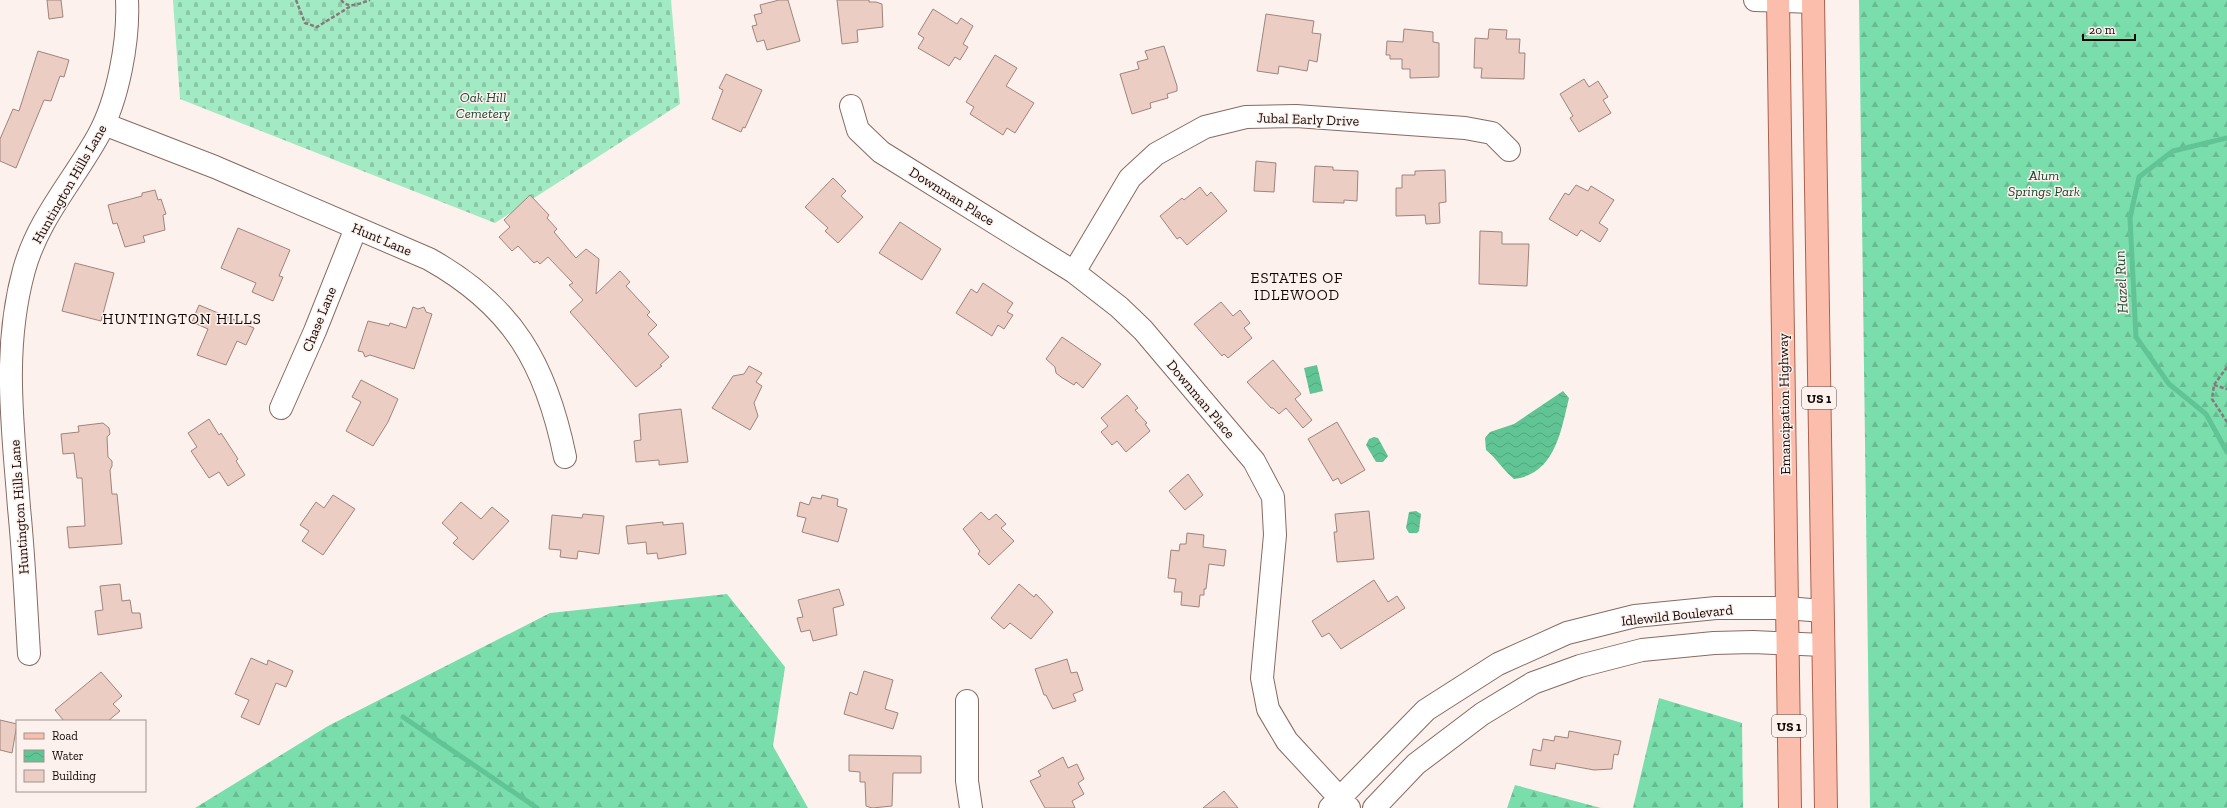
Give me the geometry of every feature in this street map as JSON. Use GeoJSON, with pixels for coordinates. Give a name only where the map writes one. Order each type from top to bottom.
{"type":"FeatureCollection","features":[{"type":"Feature","properties":{"kind":"main road","name":"Emancipation Highway"},"geometry":{"type":"LineString","coordinates":[[1778,0],[1790,808]]}},
{"type":"Feature","properties":{"kind":"main road","name":"US 1"},"geometry":{"type":"LineString","coordinates":[[1813,1],[1826,808]]}},
{"type":"Feature","properties":{"kind":"street","name":"Huntington Hills Lane"},"geometry":{"type":"LineString","coordinates":[[29,654],[11,408],[10,345],[15,306],[25,269],[38,232],[104,124],[113,99],[120,71],[126,34],[127,0]]}},
{"type":"Feature","properties":{"kind":"street"},"geometry":{"type":"LineString","coordinates":[[1755,0],[1813,1]]}},
{"type":"Feature","properties":{"kind":"street","name":"Downman Place"},"geometry":{"type":"LineString","coordinates":[[851,106],[858,130],[881,152],[1074,272],[1119,307],[1143,330],[1254,461],[1273,497],[1275,535],[1262,678],[1268,709],[1287,741],[1339,805]]}},
{"type":"Feature","properties":{"kind":"street","name":"Jubal Early Drive"},"geometry":{"type":"LineString","coordinates":[[1074,272],[1130,178],[1156,154],[1205,127],[1246,117],[1296,116],[1465,128],[1492,134],[1509,150]]}},
{"type":"Feature","properties":{"kind":"street","name":"Hunt Lane"},"geometry":{"type":"LineString","coordinates":[[104,124],[215,167],[429,258],[452,271],[478,290],[501,313],[522,339],[539,370],[558,423],[565,457]]}},
{"type":"Feature","properties":{"kind":"street","name":"Chase Lane"},"geometry":{"type":"LineString","coordinates":[[281,408],[315,331],[356,228]]}},
{"type":"Feature","properties":{"kind":"street","name":"Idlewild Boulevard"},"geometry":{"type":"LineString","coordinates":[[1339,805],[1426,710],[1498,664],[1567,634],[1635,616],[1716,608],[1787,608],[1822,611]]}},
{"type":"Feature","properties":{"kind":"street"},"geometry":{"type":"LineString","coordinates":[[1374,808],[1416,764],[1482,714],[1532,683],[1580,666],[1642,650],[1714,643],[1788,643],[1823,645]]}},
{"type":"Feature","properties":{"kind":"street"},"geometry":{"type":"LineString","coordinates":[[967,701],[967,781],[971,808]]}},
{"type":"Feature","properties":{"kind":"path"},"geometry":{"type":"LineString","coordinates":[[296,0],[305,23],[317,27],[351,6],[370,0]]}},
{"type":"Feature","properties":{"kind":"path"},"geometry":{"type":"LineString","coordinates":[[341,0],[345,4],[351,6]]}},
{"type":"Feature","properties":{"kind":"path"},"geometry":{"type":"LineString","coordinates":[[2227,367],[2214,385],[2212,399],[2227,422]]}},
{"type":"Feature","properties":{"kind":"path"},"geometry":{"type":"LineString","coordinates":[[2214,385],[2227,389]]}},
{"type":"Feature","properties":{"kind":"green space","name":"Oak Hill Cemetery"},"geometry":{"type":"Polygon","coordinates":[[[173,0],[671,0],[680,104],[495,223],[180,99],[173,0]]]}},
{"type":"Feature","properties":{"kind":"green space","name":"Alum Springs Park"},"geometry":{"type":"Polygon","coordinates":[[[1859,0],[2227,0],[2227,808],[1870,808],[1859,0]]]}},
{"type":"Feature","properties":{"kind":"green space"},"geometry":{"type":"Polygon","coordinates":[[[727,594],[785,667],[773,746],[808,808],[195,808],[328,726],[550,613],[727,594]]]}},
{"type":"Feature","properties":{"kind":"green space"},"geometry":{"type":"Polygon","coordinates":[[[1659,698],[1742,723],[1743,808],[1633,808],[1659,698]]]}},
{"type":"Feature","properties":{"kind":"green space"},"geometry":{"type":"Polygon","coordinates":[[[1515,785],[1601,808],[1507,808],[1515,785]]]}},
{"type":"Feature","properties":{"kind":"water"},"geometry":{"type":"Polygon","coordinates":[[[1317,365],[1323,391],[1310,394],[1304,368],[1317,365]]]}},
{"type":"Feature","properties":{"kind":"water"},"geometry":{"type":"Polygon","coordinates":[[[1563,391],[1569,398],[1563,424],[1554,449],[1539,469],[1528,475],[1514,479],[1486,450],[1485,438],[1490,432],[1514,424],[1563,391]]]}},
{"type":"Feature","properties":{"kind":"water"},"geometry":{"type":"Polygon","coordinates":[[[1374,437],[1378,438],[1388,456],[1383,462],[1376,462],[1366,445],[1369,439],[1374,437]]]}},
{"type":"Feature","properties":{"kind":"water"},"geometry":{"type":"Polygon","coordinates":[[[1416,511],[1421,514],[1419,531],[1417,533],[1409,533],[1406,528],[1409,512],[1416,511]]]}},
{"type":"Feature","properties":{"kind":"building"},"geometry":{"type":"Polygon","coordinates":[[[47,0],[61,0],[63,17],[49,19],[47,0]]]}},
{"type":"Feature","properties":{"kind":"building"},"geometry":{"type":"Polygon","coordinates":[[[779,0],[788,0],[800,41],[767,50],[764,40],[757,42],[752,26],[757,25],[754,15],[762,13],[760,5],[779,0]]]}},
{"type":"Feature","properties":{"kind":"building"},"geometry":{"type":"Polygon","coordinates":[[[837,0],[869,0],[869,2],[882,4],[883,27],[857,30],[858,42],[842,44],[837,0]]]}},
{"type":"Feature","properties":{"kind":"building"},"geometry":{"type":"Polygon","coordinates":[[[933,9],[957,24],[961,18],[973,26],[963,44],[968,47],[960,60],[955,57],[949,66],[918,48],[924,38],[918,34],[933,9]]]}},
{"type":"Feature","properties":{"kind":"building"},"geometry":{"type":"Polygon","coordinates":[[[1266,14],[1314,21],[1312,33],[1321,34],[1317,62],[1309,60],[1307,71],[1279,66],[1278,74],[1257,71],[1266,14]]]}},
{"type":"Feature","properties":{"kind":"building"},"geometry":{"type":"Polygon","coordinates":[[[1404,29],[1433,32],[1433,42],[1439,43],[1439,77],[1410,78],[1410,69],[1402,69],[1402,59],[1390,59],[1390,55],[1386,55],[1387,41],[1403,42],[1404,29]]]}},
{"type":"Feature","properties":{"kind":"building"},"geometry":{"type":"Polygon","coordinates":[[[1489,29],[1507,30],[1506,39],[1520,39],[1519,53],[1525,53],[1524,79],[1481,78],[1482,68],[1474,68],[1475,38],[1488,39],[1489,29]]]}},
{"type":"Feature","properties":{"kind":"building"},"geometry":{"type":"Polygon","coordinates":[[[1164,46],[1177,86],[1177,91],[1167,94],[1168,98],[1150,103],[1151,108],[1132,114],[1120,74],[1139,69],[1137,62],[1148,59],[1145,51],[1164,46]]]}},
{"type":"Feature","properties":{"kind":"building"},"geometry":{"type":"Polygon","coordinates":[[[38,51],[69,60],[64,77],[60,76],[51,101],[44,100],[16,168],[0,161],[0,139],[13,109],[19,111],[38,51]]]}},
{"type":"Feature","properties":{"kind":"building"},"geometry":{"type":"Polygon","coordinates":[[[995,55],[1017,68],[1006,86],[1034,103],[1015,133],[1007,128],[1003,135],[970,114],[974,107],[966,102],[995,55]]]}},
{"type":"Feature","properties":{"kind":"building"},"geometry":{"type":"Polygon","coordinates":[[[726,74],[762,90],[745,128],[743,127],[741,132],[712,119],[723,90],[719,88],[726,74]]]}},
{"type":"Feature","properties":{"kind":"building"},"geometry":{"type":"Polygon","coordinates":[[[1584,79],[1589,87],[1598,81],[1608,97],[1603,100],[1611,113],[1579,132],[1570,118],[1573,116],[1560,94],[1584,79]]]}},
{"type":"Feature","properties":{"kind":"building"},"geometry":{"type":"Polygon","coordinates":[[[1256,161],[1276,163],[1274,192],[1254,191],[1256,161]]]}},
{"type":"Feature","properties":{"kind":"building"},"geometry":{"type":"Polygon","coordinates":[[[1315,166],[1333,167],[1333,170],[1358,171],[1357,201],[1344,200],[1344,203],[1313,202],[1315,166]]]}},
{"type":"Feature","properties":{"kind":"building"},"geometry":{"type":"Polygon","coordinates":[[[1445,170],[1446,202],[1439,203],[1440,223],[1426,224],[1425,215],[1396,216],[1396,188],[1402,188],[1402,175],[1415,175],[1415,171],[1445,170]]]}},
{"type":"Feature","properties":{"kind":"building"},"geometry":{"type":"Polygon","coordinates":[[[833,178],[846,191],[841,196],[863,217],[838,243],[825,231],[828,228],[805,207],[833,178]]]}},
{"type":"Feature","properties":{"kind":"building"},"geometry":{"type":"Polygon","coordinates":[[[1576,185],[1588,191],[1591,186],[1614,200],[1599,223],[1608,229],[1600,242],[1581,230],[1577,236],[1549,219],[1565,193],[1569,195],[1576,185]]]}},
{"type":"Feature","properties":{"kind":"building"},"geometry":{"type":"Polygon","coordinates":[[[1200,187],[1207,196],[1211,192],[1227,211],[1187,245],[1180,237],[1177,239],[1160,216],[1182,198],[1184,200],[1200,187]]]}},
{"type":"Feature","properties":{"kind":"building"},"geometry":{"type":"Polygon","coordinates":[[[155,190],[158,200],[161,199],[166,214],[163,215],[165,230],[143,236],[145,242],[125,247],[117,223],[113,224],[108,205],[142,196],[142,193],[155,190]]]}},
{"type":"Feature","properties":{"kind":"building"},"geometry":{"type":"Polygon","coordinates":[[[530,195],[549,215],[547,218],[557,229],[554,232],[576,258],[586,249],[599,259],[596,294],[620,271],[630,282],[626,286],[650,312],[647,315],[657,325],[648,334],[669,357],[660,365],[662,366],[636,387],[570,312],[583,300],[569,285],[573,283],[548,257],[540,264],[537,261],[534,263],[518,246],[512,251],[499,237],[510,227],[504,220],[530,195]]]}},
{"type":"Feature","properties":{"kind":"building"},"geometry":{"type":"Polygon","coordinates":[[[900,222],[941,249],[922,280],[879,253],[900,222]]]}},
{"type":"Feature","properties":{"kind":"building"},"geometry":{"type":"Polygon","coordinates":[[[238,228],[290,250],[279,276],[283,277],[273,301],[252,292],[256,283],[221,268],[238,228]]]}},
{"type":"Feature","properties":{"kind":"building"},"geometry":{"type":"Polygon","coordinates":[[[1480,231],[1502,232],[1502,244],[1529,244],[1527,286],[1479,284],[1480,231]]]}},
{"type":"Feature","properties":{"kind":"building"},"geometry":{"type":"Polygon","coordinates":[[[75,263],[114,273],[101,321],[62,311],[75,263]]]}},
{"type":"Feature","properties":{"kind":"building"},"geometry":{"type":"Polygon","coordinates":[[[983,283],[1013,303],[1007,312],[1013,315],[1004,329],[998,325],[992,336],[956,313],[971,289],[977,293],[983,283]]]}},
{"type":"Feature","properties":{"kind":"building"},"geometry":{"type":"Polygon","coordinates":[[[1221,302],[1233,316],[1240,310],[1250,323],[1244,328],[1252,338],[1228,358],[1224,354],[1222,356],[1194,324],[1221,302]]]}},
{"type":"Feature","properties":{"kind":"building"},"geometry":{"type":"Polygon","coordinates":[[[199,305],[254,328],[246,345],[237,341],[226,365],[197,355],[208,329],[192,322],[199,305]]]}},
{"type":"Feature","properties":{"kind":"building"},"geometry":{"type":"Polygon","coordinates":[[[413,307],[418,309],[424,307],[426,312],[432,314],[414,369],[370,355],[365,357],[363,352],[358,351],[368,321],[389,326],[390,323],[406,328],[413,307]]]}},
{"type":"Feature","properties":{"kind":"building"},"geometry":{"type":"Polygon","coordinates":[[[1062,337],[1101,364],[1083,388],[1076,382],[1074,385],[1061,377],[1056,373],[1055,367],[1046,359],[1062,337]]]}},
{"type":"Feature","properties":{"kind":"building"},"geometry":{"type":"Polygon","coordinates":[[[1273,360],[1301,394],[1295,399],[1312,420],[1303,428],[1286,408],[1279,414],[1271,408],[1247,382],[1273,360]]]}},
{"type":"Feature","properties":{"kind":"building"},"geometry":{"type":"Polygon","coordinates":[[[749,366],[762,373],[756,382],[762,386],[754,403],[758,416],[750,430],[712,408],[733,376],[744,374],[749,366]]]}},
{"type":"Feature","properties":{"kind":"building"},"geometry":{"type":"Polygon","coordinates":[[[361,380],[398,399],[388,422],[373,446],[346,431],[361,402],[352,397],[361,380]]]}},
{"type":"Feature","properties":{"kind":"building"},"geometry":{"type":"Polygon","coordinates":[[[1127,395],[1138,408],[1135,410],[1147,423],[1145,424],[1150,431],[1126,452],[1117,441],[1112,445],[1101,432],[1108,426],[1101,418],[1127,395]]]}},
{"type":"Feature","properties":{"kind":"building"},"geometry":{"type":"Polygon","coordinates":[[[681,409],[688,462],[659,465],[659,460],[636,462],[634,441],[641,440],[639,414],[681,409]]]}},
{"type":"Feature","properties":{"kind":"building"},"geometry":{"type":"Polygon","coordinates":[[[209,419],[219,435],[221,433],[238,459],[236,461],[245,475],[228,486],[219,472],[209,478],[191,451],[197,447],[188,433],[209,419]]]}},
{"type":"Feature","properties":{"kind":"building"},"geometry":{"type":"Polygon","coordinates":[[[1337,422],[1365,470],[1341,484],[1338,478],[1333,481],[1308,439],[1337,422]]]}},
{"type":"Feature","properties":{"kind":"building"},"geometry":{"type":"Polygon","coordinates":[[[103,423],[109,428],[110,434],[107,437],[108,457],[112,461],[110,470],[112,494],[117,494],[122,544],[69,548],[67,527],[85,526],[82,478],[77,478],[74,453],[63,454],[61,434],[79,432],[78,426],[103,423]]]}},
{"type":"Feature","properties":{"kind":"building"},"geometry":{"type":"Polygon","coordinates":[[[1188,474],[1203,495],[1185,510],[1169,491],[1188,474]]]}},
{"type":"Feature","properties":{"kind":"building"},"geometry":{"type":"Polygon","coordinates":[[[333,495],[355,509],[323,555],[302,541],[309,531],[300,525],[316,502],[324,508],[333,495]]]}},
{"type":"Feature","properties":{"kind":"building"},"geometry":{"type":"Polygon","coordinates":[[[822,495],[838,499],[837,506],[847,509],[838,542],[802,532],[806,518],[797,516],[800,502],[809,505],[812,497],[821,499],[822,495]]]}},
{"type":"Feature","properties":{"kind":"building"},"geometry":{"type":"Polygon","coordinates":[[[461,502],[481,519],[492,507],[509,521],[473,560],[453,543],[458,538],[442,523],[461,502]]]}},
{"type":"Feature","properties":{"kind":"building"},"geometry":{"type":"Polygon","coordinates":[[[1369,511],[1374,559],[1337,562],[1334,532],[1337,532],[1335,514],[1369,511]]]}},
{"type":"Feature","properties":{"kind":"building"},"geometry":{"type":"Polygon","coordinates":[[[981,512],[989,520],[996,514],[1006,524],[1001,528],[1014,541],[989,565],[978,554],[980,551],[963,529],[981,512]]]}},
{"type":"Feature","properties":{"kind":"building"},"geometry":{"type":"Polygon","coordinates":[[[583,514],[604,516],[599,554],[578,551],[577,559],[560,557],[561,550],[549,549],[552,515],[582,518],[583,514]]]}},
{"type":"Feature","properties":{"kind":"building"},"geometry":{"type":"Polygon","coordinates":[[[663,522],[663,525],[683,523],[686,554],[658,559],[657,553],[647,554],[646,542],[628,544],[626,526],[663,522]]]}},
{"type":"Feature","properties":{"kind":"building"},"geometry":{"type":"Polygon","coordinates":[[[1187,533],[1204,535],[1203,547],[1226,550],[1224,566],[1209,564],[1206,589],[1204,589],[1204,595],[1200,595],[1199,607],[1181,605],[1182,592],[1174,592],[1176,579],[1168,578],[1171,550],[1179,551],[1180,544],[1186,544],[1187,533]]]}},
{"type":"Feature","properties":{"kind":"building"},"geometry":{"type":"Polygon","coordinates":[[[1374,580],[1388,602],[1397,596],[1405,608],[1341,649],[1329,633],[1322,637],[1312,621],[1374,580]]]}},
{"type":"Feature","properties":{"kind":"building"},"geometry":{"type":"Polygon","coordinates":[[[120,584],[122,601],[130,600],[132,613],[140,613],[142,628],[98,635],[95,611],[103,610],[100,586],[120,584]]]}},
{"type":"Feature","properties":{"kind":"building"},"geometry":{"type":"Polygon","coordinates":[[[1019,584],[1034,597],[1036,594],[1053,612],[1031,639],[1010,623],[1004,629],[991,618],[1019,584]]]}},
{"type":"Feature","properties":{"kind":"building"},"geometry":{"type":"Polygon","coordinates":[[[839,589],[844,605],[833,608],[837,635],[813,641],[810,630],[801,632],[797,618],[803,617],[798,600],[839,589]]]}},
{"type":"Feature","properties":{"kind":"building"},"geometry":{"type":"Polygon","coordinates":[[[251,658],[267,665],[268,660],[293,671],[286,687],[276,683],[259,725],[241,717],[249,700],[235,694],[251,658]]]}},
{"type":"Feature","properties":{"kind":"building"},"geometry":{"type":"Polygon","coordinates":[[[1067,659],[1071,673],[1077,672],[1083,690],[1073,694],[1076,701],[1053,709],[1046,695],[1044,695],[1035,669],[1067,659]]]}},
{"type":"Feature","properties":{"kind":"building"},"geometry":{"type":"Polygon","coordinates":[[[864,671],[893,680],[885,709],[898,713],[893,729],[844,714],[850,692],[857,695],[864,671]]]}},
{"type":"Feature","properties":{"kind":"building"},"geometry":{"type":"Polygon","coordinates":[[[101,672],[122,696],[113,704],[120,711],[109,720],[63,720],[55,710],[101,672]]]}},
{"type":"Feature","properties":{"kind":"building"},"geometry":{"type":"Polygon","coordinates":[[[0,720],[16,724],[12,753],[0,750],[0,720]]]}},
{"type":"Feature","properties":{"kind":"building"},"geometry":{"type":"Polygon","coordinates":[[[1569,731],[1621,741],[1618,755],[1614,754],[1612,769],[1594,770],[1556,763],[1555,769],[1530,765],[1533,749],[1541,751],[1543,739],[1554,741],[1555,736],[1568,738],[1569,731]]]}},
{"type":"Feature","properties":{"kind":"building"},"geometry":{"type":"Polygon","coordinates":[[[849,755],[921,756],[921,773],[893,773],[892,806],[872,808],[866,806],[865,782],[860,782],[860,772],[849,771],[849,755]]]}},
{"type":"Feature","properties":{"kind":"building"},"geometry":{"type":"Polygon","coordinates":[[[1063,757],[1068,768],[1077,764],[1084,779],[1078,783],[1084,794],[1072,801],[1075,808],[1045,808],[1030,781],[1041,776],[1038,771],[1063,757]]]}},
{"type":"Feature","properties":{"kind":"building"},"geometry":{"type":"Polygon","coordinates":[[[1224,791],[1238,808],[1203,808],[1224,791]]]}},
{"type":"Feature","properties":{"kind":"waterway","name":"Hazel Run"},"geometry":{"type":"LineString","coordinates":[[2227,138],[2173,151],[2139,177],[2130,218],[2136,337],[2169,384],[2206,414],[2227,452]]}},
{"type":"Feature","properties":{"kind":"waterway"},"geometry":{"type":"LineString","coordinates":[[403,717],[537,808]]}},
{"type":"Feature","properties":{"kind":"district","name":"ESTATES OF IDLEWOOD"},"geometry":{"type":"Point","coordinates":[1297,286]}},
{"type":"Feature","properties":{"kind":"district","name":"HUNTINGTON HILLS"},"geometry":{"type":"Point","coordinates":[182,319]}}]}
